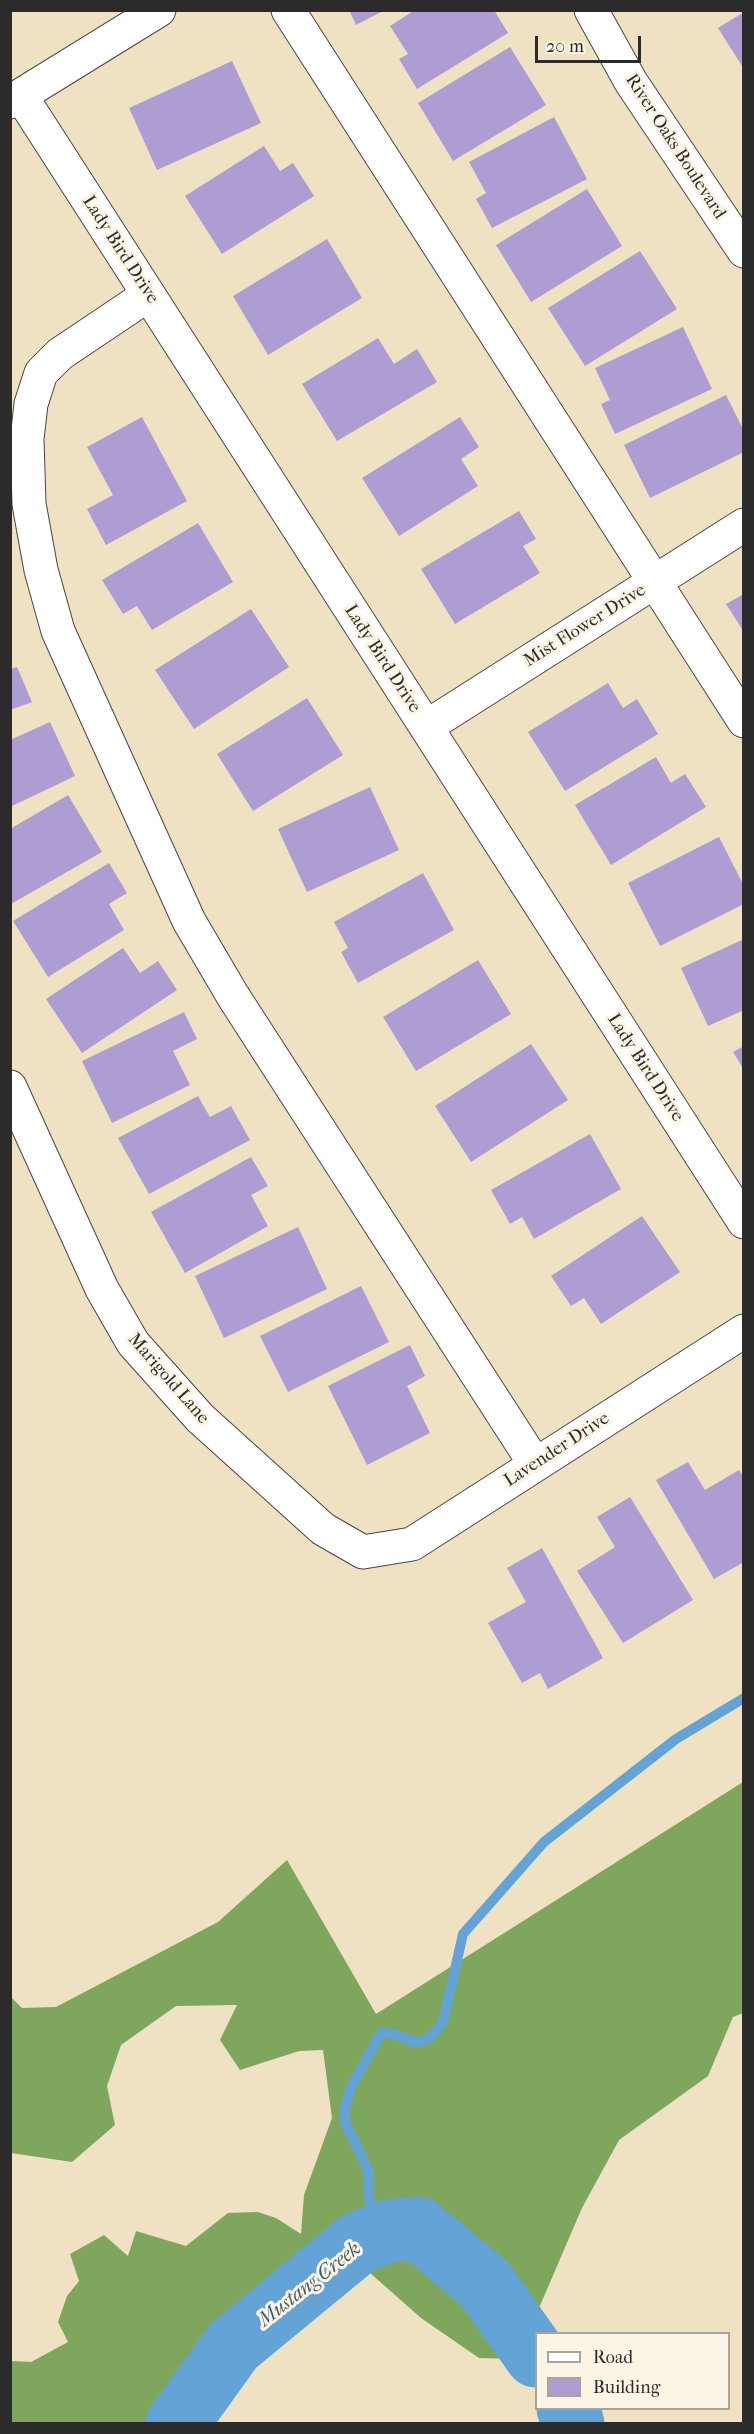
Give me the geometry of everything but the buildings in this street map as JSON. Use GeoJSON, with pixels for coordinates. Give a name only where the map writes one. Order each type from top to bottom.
{"type":"FeatureCollection","features":[{"type":"Feature","properties":{"kind":"street"},"geometry":{"type":"LineString","coordinates":[[16,99],[159,10]]}},
{"type":"Feature","properties":{"kind":"street"},"geometry":{"type":"LineString","coordinates":[[288,10],[744,721]]}},
{"type":"Feature","properties":{"kind":"street","name":"River Oaks Boulevard"},"geometry":{"type":"LineString","coordinates":[[591,10],[631,82],[744,251]]}},
{"type":"Feature","properties":{"kind":"street","name":"Lady Bird Drive"},"geometry":{"type":"LineString","coordinates":[[16,99],[148,295],[744,1222]]}},
{"type":"Feature","properties":{"kind":"street"},"geometry":{"type":"LineString","coordinates":[[148,295],[60,354],[41,373],[31,404],[27,439],[29,504],[41,570],[58,631],[195,930],[239,1006],[535,1464]]}},
{"type":"Feature","properties":{"kind":"street","name":"Mist Flower Drive"},"geometry":{"type":"LineString","coordinates":[[426,727],[744,525]]}},
{"type":"Feature","properties":{"kind":"street","name":"Marigold Lane"},"geometry":{"type":"LineString","coordinates":[[10,1087],[102,1289],[133,1343],[209,1426],[323,1528],[363,1552]]}},
{"type":"Feature","properties":{"kind":"street","name":"Lavender Drive"},"geometry":{"type":"LineString","coordinates":[[363,1552],[412,1544],[744,1331]]}},
{"type":"Feature","properties":{"kind":"green space"},"geometry":{"type":"Polygon","coordinates":[[[743,1782],[743,2013],[733,2017],[708,2076],[619,2140],[582,2208],[517,2359],[479,2358],[421,2318],[352,2257],[305,2262],[245,2313],[195,2348],[165,2389],[155,2423],[11,2423],[11,2361],[31,2362],[68,2342],[58,2322],[67,2296],[79,2281],[70,2254],[104,2235],[128,2256],[136,2231],[186,2246],[228,2213],[258,2212],[276,2218],[301,2234],[304,2195],[332,2118],[323,2050],[299,2051],[240,2070],[220,2040],[237,2005],[176,2006],[121,2045],[107,2086],[115,2125],[72,2162],[11,2153],[11,1997],[22,2008],[56,2007],[218,1922],[287,1860],[376,2014],[743,1782]]]}},
{"type":"Feature","properties":{"kind":"waterway"},"geometry":{"type":"LineString","coordinates":[[388,2231],[369,2199],[368,2170],[345,2122],[345,2107],[351,2087],[381,2033],[394,2034],[417,2043],[431,2037],[443,2022],[463,1934],[544,1842],[676,1739],[744,1698]]}},
{"type":"Feature","properties":{"kind":"waterway","name":"Mustang Creek"},"geometry":{"type":"LineString","coordinates":[[177,2424],[233,2346],[358,2243],[388,2231],[418,2228],[485,2284],[535,2355]]}},
{"type":"Feature","properties":{"kind":"waterway","name":"Mustang Creek"},"geometry":{"type":"LineString","coordinates":[[569,2410],[573,2424]]}}]}
